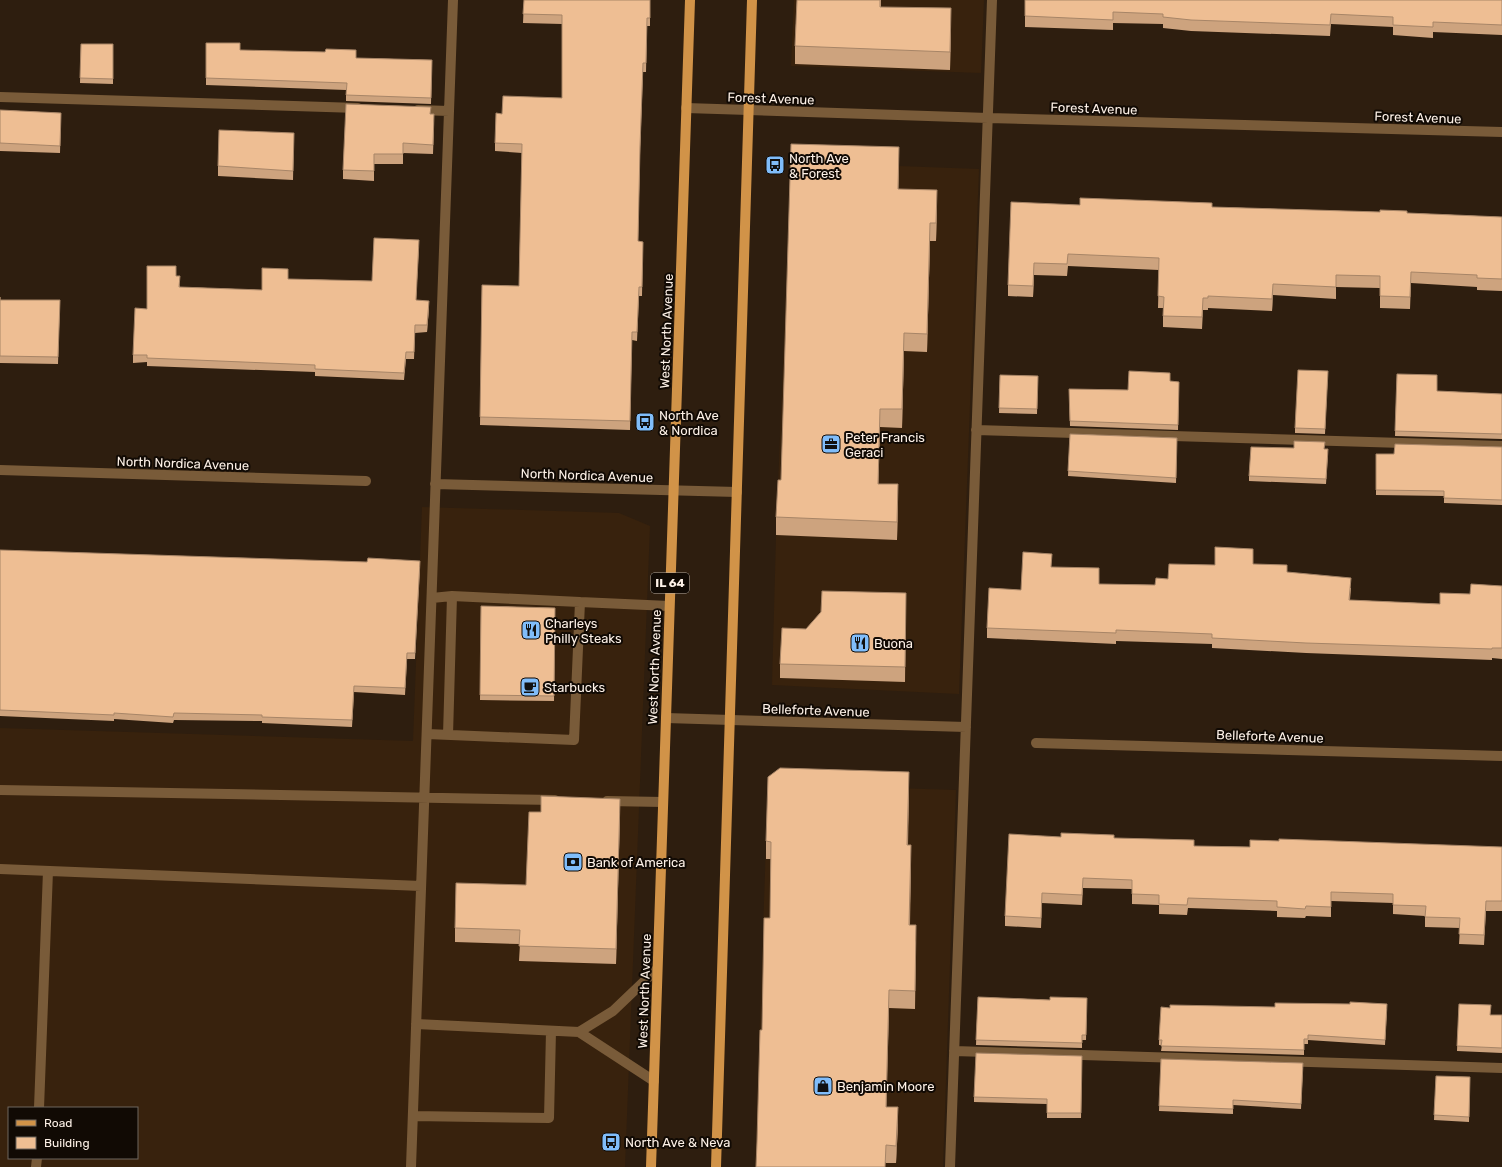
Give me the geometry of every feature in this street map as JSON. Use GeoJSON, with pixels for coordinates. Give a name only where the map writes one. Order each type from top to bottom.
{"type":"FeatureCollection","features":[{"type":"Feature","properties":{"kind":"main road","name":"West North Avenue"},"geometry":{"type":"LineString","coordinates":[[651,1167],[690,0]]}},
{"type":"Feature","properties":{"kind":"main road"},"geometry":{"type":"LineString","coordinates":[[716,1167],[752,0]]}},
{"type":"Feature","properties":{"kind":"street"},"geometry":{"type":"LineString","coordinates":[[412,1167],[453,0]]}},
{"type":"Feature","properties":{"kind":"street"},"geometry":{"type":"LineString","coordinates":[[950,1167],[992,0]]}},
{"type":"Feature","properties":{"kind":"street"},"geometry":{"type":"LineString","coordinates":[[0,97],[370,109]]}},
{"type":"Feature","properties":{"kind":"street","name":"Forest Avenue"},"geometry":{"type":"LineString","coordinates":[[686,108],[1502,132]]}},
{"type":"Feature","properties":{"kind":"street"},"geometry":{"type":"LineString","coordinates":[[410,110],[449,111]]}},
{"type":"Feature","properties":{"kind":"street"},"geometry":{"type":"LineString","coordinates":[[976,430],[1502,446]]}},
{"type":"Feature","properties":{"kind":"street","name":"North Nordica Avenue"},"geometry":{"type":"LineString","coordinates":[[0,470],[366,481]]}},
{"type":"Feature","properties":{"kind":"street","name":"North Nordica Avenue"},"geometry":{"type":"LineString","coordinates":[[436,484],[737,492]]}},
{"type":"Feature","properties":{"kind":"street"},"geometry":{"type":"LineString","coordinates":[[432,598],[452,596],[669,606]]}},
{"type":"Feature","properties":{"kind":"street"},"geometry":{"type":"LineString","coordinates":[[448,735],[452,596]]}},
{"type":"Feature","properties":{"kind":"street"},"geometry":{"type":"LineString","coordinates":[[427,734],[574,740],[580,602]]}},
{"type":"Feature","properties":{"kind":"street","name":"Belleforte Avenue"},"geometry":{"type":"LineString","coordinates":[[666,718],[966,727]]}},
{"type":"Feature","properties":{"kind":"street","name":"Belleforte Avenue"},"geometry":{"type":"LineString","coordinates":[[1036,743],[1502,756]]}},
{"type":"Feature","properties":{"kind":"street"},"geometry":{"type":"LineString","coordinates":[[0,790],[568,800]]}},
{"type":"Feature","properties":{"kind":"street"},"geometry":{"type":"LineString","coordinates":[[600,801],[663,802]]}},
{"type":"Feature","properties":{"kind":"street"},"geometry":{"type":"LineString","coordinates":[[0,869],[422,886]]}},
{"type":"Feature","properties":{"kind":"street"},"geometry":{"type":"LineString","coordinates":[[39,1107],[48,871]]}},
{"type":"Feature","properties":{"kind":"street"},"geometry":{"type":"LineString","coordinates":[[579,1032],[613,1011],[657,969]]}},
{"type":"Feature","properties":{"kind":"street"},"geometry":{"type":"LineString","coordinates":[[416,1024],[579,1032],[654,1081]]}},
{"type":"Feature","properties":{"kind":"street"},"geometry":{"type":"LineString","coordinates":[[413,1116],[549,1118],[551,1031]]}},
{"type":"Feature","properties":{"kind":"street"},"geometry":{"type":"LineString","coordinates":[[954,1051],[1502,1068]]}},
{"type":"Feature","properties":{"kind":"shaded area"},"geometry":{"type":"Polygon","coordinates":[[[794,0],[984,0],[981,73],[791,66],[794,0]]]}},
{"type":"Feature","properties":{"kind":"shaded area"},"geometry":{"type":"Polygon","coordinates":[[[791,162],[979,169],[959,694],[772,685],[776,537],[791,162]]]}},
{"type":"Feature","properties":{"kind":"shaded area"},"geometry":{"type":"Polygon","coordinates":[[[422,507],[619,513],[650,526],[625,1167],[0,1167],[0,728],[413,741],[422,507]]]}},
{"type":"Feature","properties":{"kind":"shaded area"},"geometry":{"type":"Polygon","coordinates":[[[768,784],[956,790],[943,1167],[755,1167],[768,784]]]}},
{"type":"Feature","properties":{"kind":"building"},"geometry":{"type":"Polygon","coordinates":[[[524,0],[650,0],[650,18],[647,18],[646,63],[643,63],[640,147],[638,241],[643,242],[642,287],[639,287],[637,332],[632,332],[630,421],[480,417],[482,285],[519,286],[522,144],[495,143],[496,113],[502,114],[503,96],[562,98],[562,15],[523,14],[524,0]]]}},
{"type":"Feature","properties":{"kind":"building"},"geometry":{"type":"Polygon","coordinates":[[[797,0],[880,0],[880,7],[951,8],[950,52],[795,46],[797,0]]]}},
{"type":"Feature","properties":{"kind":"building"},"geometry":{"type":"Polygon","coordinates":[[[1025,0],[1502,0],[1502,25],[1433,22],[1433,27],[1393,25],[1393,17],[1331,14],[1330,25],[1191,20],[1163,17],[1163,14],[1113,12],[1113,20],[1025,16],[1025,0]]]}},
{"type":"Feature","properties":{"kind":"building"},"geometry":{"type":"Polygon","coordinates":[[[206,43],[240,43],[240,50],[325,52],[326,49],[356,50],[356,58],[432,60],[431,98],[346,95],[347,83],[206,78],[206,43]]]}},
{"type":"Feature","properties":{"kind":"building"},"geometry":{"type":"Polygon","coordinates":[[[81,44],[113,44],[113,79],[80,78],[81,44]]]}},
{"type":"Feature","properties":{"kind":"building"},"geometry":{"type":"Polygon","coordinates":[[[346,104],[431,107],[430,114],[434,114],[433,145],[403,143],[403,154],[374,154],[374,171],[343,170],[346,104]]]}},
{"type":"Feature","properties":{"kind":"building"},"geometry":{"type":"Polygon","coordinates":[[[0,110],[61,113],[60,146],[0,143],[0,110]]]}},
{"type":"Feature","properties":{"kind":"building"},"geometry":{"type":"Polygon","coordinates":[[[219,130],[294,133],[293,171],[218,166],[219,130]]]}},
{"type":"Feature","properties":{"kind":"building"},"geometry":{"type":"Polygon","coordinates":[[[791,144],[899,147],[898,189],[937,190],[936,223],[930,223],[927,334],[904,333],[902,409],[880,409],[878,484],[898,484],[897,522],[776,517],[778,480],[781,480],[791,144]]]}},
{"type":"Feature","properties":{"kind":"building"},"geometry":{"type":"Polygon","coordinates":[[[1080,198],[1212,203],[1212,207],[1380,212],[1380,210],[1407,211],[1407,213],[1502,217],[1502,279],[1477,278],[1477,275],[1411,272],[1410,297],[1380,296],[1380,276],[1336,275],[1336,287],[1273,284],[1272,299],[1208,296],[1208,298],[1203,298],[1202,317],[1163,316],[1164,297],[1158,296],[1159,258],[1068,254],[1067,264],[1034,263],[1033,286],[1008,285],[1011,202],[1080,205],[1080,198]]]}},
{"type":"Feature","properties":{"kind":"building"},"geometry":{"type":"Polygon","coordinates":[[[374,238],[419,240],[416,300],[429,301],[427,325],[415,325],[414,352],[406,352],[404,373],[315,369],[315,365],[147,358],[147,355],[133,355],[135,308],[147,309],[147,266],[176,266],[176,276],[180,276],[179,287],[262,290],[262,268],[288,269],[288,279],[372,281],[374,238]]]}},
{"type":"Feature","properties":{"kind":"building"},"geometry":{"type":"Polygon","coordinates":[[[0,300],[60,300],[58,357],[0,356],[0,300]]]}},
{"type":"Feature","properties":{"kind":"building"},"geometry":{"type":"Polygon","coordinates":[[[1298,370],[1328,371],[1325,429],[1295,428],[1298,370]]]}},
{"type":"Feature","properties":{"kind":"building"},"geometry":{"type":"Polygon","coordinates":[[[1129,371],[1170,373],[1170,381],[1179,382],[1178,425],[1070,421],[1069,389],[1128,390],[1129,371]]]}},
{"type":"Feature","properties":{"kind":"building"},"geometry":{"type":"Polygon","coordinates":[[[1397,374],[1437,375],[1437,391],[1502,394],[1502,434],[1395,431],[1397,374]]]}},
{"type":"Feature","properties":{"kind":"building"},"geometry":{"type":"Polygon","coordinates":[[[1000,375],[1038,376],[1037,409],[999,408],[1000,375]]]}},
{"type":"Feature","properties":{"kind":"building"},"geometry":{"type":"Polygon","coordinates":[[[1070,434],[1177,438],[1176,478],[1068,471],[1070,434]]]}},
{"type":"Feature","properties":{"kind":"building"},"geometry":{"type":"Polygon","coordinates":[[[1294,441],[1325,442],[1324,449],[1328,449],[1326,479],[1249,476],[1251,447],[1294,448],[1294,441]]]}},
{"type":"Feature","properties":{"kind":"building"},"geometry":{"type":"Polygon","coordinates":[[[1395,444],[1502,447],[1502,500],[1444,498],[1444,491],[1376,490],[1376,454],[1394,454],[1395,444]]]}},
{"type":"Feature","properties":{"kind":"building"},"geometry":{"type":"Polygon","coordinates":[[[1215,547],[1253,549],[1253,564],[1287,565],[1287,572],[1351,578],[1349,600],[1440,604],[1440,593],[1470,594],[1471,584],[1502,586],[1502,648],[1492,649],[1306,643],[1212,638],[1212,634],[1116,630],[1116,633],[987,628],[989,588],[1021,590],[1023,552],[1052,554],[1051,567],[1099,568],[1099,584],[1155,585],[1156,578],[1168,579],[1169,564],[1215,565],[1215,547]]]}},
{"type":"Feature","properties":{"kind":"building"},"geometry":{"type":"Polygon","coordinates":[[[0,550],[367,562],[368,558],[420,561],[415,653],[407,653],[405,688],[354,686],[352,720],[262,717],[262,715],[174,713],[173,717],[114,713],[114,715],[0,710],[0,550]]]}},
{"type":"Feature","properties":{"kind":"building","name":"Buona"},"geometry":{"type":"Polygon","coordinates":[[[822,591],[906,593],[905,667],[780,664],[782,628],[806,629],[821,612],[822,591]]]}},
{"type":"Feature","properties":{"kind":"building"},"geometry":{"type":"Polygon","coordinates":[[[481,606],[555,608],[554,696],[480,695],[481,606]]]}},
{"type":"Feature","properties":{"kind":"building"},"geometry":{"type":"Polygon","coordinates":[[[780,768],[909,772],[907,845],[911,845],[909,925],[916,925],[915,991],[889,990],[886,1107],[898,1107],[896,1146],[886,1145],[885,1167],[756,1167],[760,1030],[762,1030],[764,918],[770,918],[771,842],[766,841],[768,777],[780,768]]]}},
{"type":"Feature","properties":{"kind":"building","name":"Bank of America"},"geometry":{"type":"Polygon","coordinates":[[[541,796],[620,799],[616,949],[519,946],[520,930],[455,928],[456,883],[526,885],[529,812],[541,812],[541,796]]]}},
{"type":"Feature","properties":{"kind":"building"},"geometry":{"type":"Polygon","coordinates":[[[1061,833],[1114,835],[1114,838],[1194,840],[1194,846],[1250,847],[1250,840],[1279,841],[1279,839],[1502,847],[1502,901],[1486,901],[1484,935],[1459,934],[1460,918],[1425,917],[1426,906],[1393,905],[1393,894],[1331,892],[1331,907],[1306,906],[1305,909],[1277,907],[1277,901],[1188,898],[1187,905],[1159,904],[1159,895],[1132,894],[1132,880],[1083,878],[1082,895],[1042,893],[1041,918],[1005,916],[1009,834],[1061,837],[1061,833]]]}},
{"type":"Feature","properties":{"kind":"building"},"geometry":{"type":"Polygon","coordinates":[[[978,997],[1050,1000],[1050,997],[1087,998],[1086,1035],[1082,1035],[1082,1043],[976,1040],[978,997]]]}},
{"type":"Feature","properties":{"kind":"building"},"geometry":{"type":"Polygon","coordinates":[[[1350,1002],[1387,1004],[1385,1040],[1308,1035],[1308,1039],[1304,1039],[1304,1050],[1161,1046],[1162,1040],[1159,1040],[1161,1007],[1170,1008],[1170,1005],[1275,1007],[1275,1003],[1350,1004],[1350,1002]]]}},
{"type":"Feature","properties":{"kind":"building"},"geometry":{"type":"Polygon","coordinates":[[[1459,1004],[1491,1005],[1490,1015],[1502,1015],[1502,1048],[1457,1046],[1459,1004]]]}},
{"type":"Feature","properties":{"kind":"building"},"geometry":{"type":"Polygon","coordinates":[[[976,1053],[1082,1056],[1081,1113],[1047,1113],[1047,1099],[974,1097],[976,1053]]]}},
{"type":"Feature","properties":{"kind":"building"},"geometry":{"type":"Polygon","coordinates":[[[1161,1059],[1303,1063],[1301,1104],[1233,1100],[1233,1109],[1159,1106],[1161,1059]]]}},
{"type":"Feature","properties":{"kind":"building"},"geometry":{"type":"Polygon","coordinates":[[[1436,1076],[1470,1077],[1469,1117],[1434,1115],[1436,1076]]]}},
{"type":"Feature","properties":{"kind":"place","name":"North Ave & Forest"},"geometry":{"type":"Point","coordinates":[775,165]}},
{"type":"Feature","properties":{"kind":"place","name":"North Ave & Nordica"},"geometry":{"type":"Point","coordinates":[645,422]}},
{"type":"Feature","properties":{"kind":"place","name":"Peter Francis Geraci"},"geometry":{"type":"Point","coordinates":[831,444]}},
{"type":"Feature","properties":{"kind":"place","name":"Charleys Philly Steaks"},"geometry":{"type":"Point","coordinates":[531,630]}},
{"type":"Feature","properties":{"kind":"place","name":"Buona"},"geometry":{"type":"Point","coordinates":[860,643]}},
{"type":"Feature","properties":{"kind":"place","name":"Starbucks"},"geometry":{"type":"Point","coordinates":[530,687]}},
{"type":"Feature","properties":{"kind":"place","name":"Bank of America"},"geometry":{"type":"Point","coordinates":[573,862]}},
{"type":"Feature","properties":{"kind":"place","name":"Benjamin Moore"},"geometry":{"type":"Point","coordinates":[823,1086]}},
{"type":"Feature","properties":{"kind":"place","name":"North Ave & Neva"},"geometry":{"type":"Point","coordinates":[611,1142]}}]}
